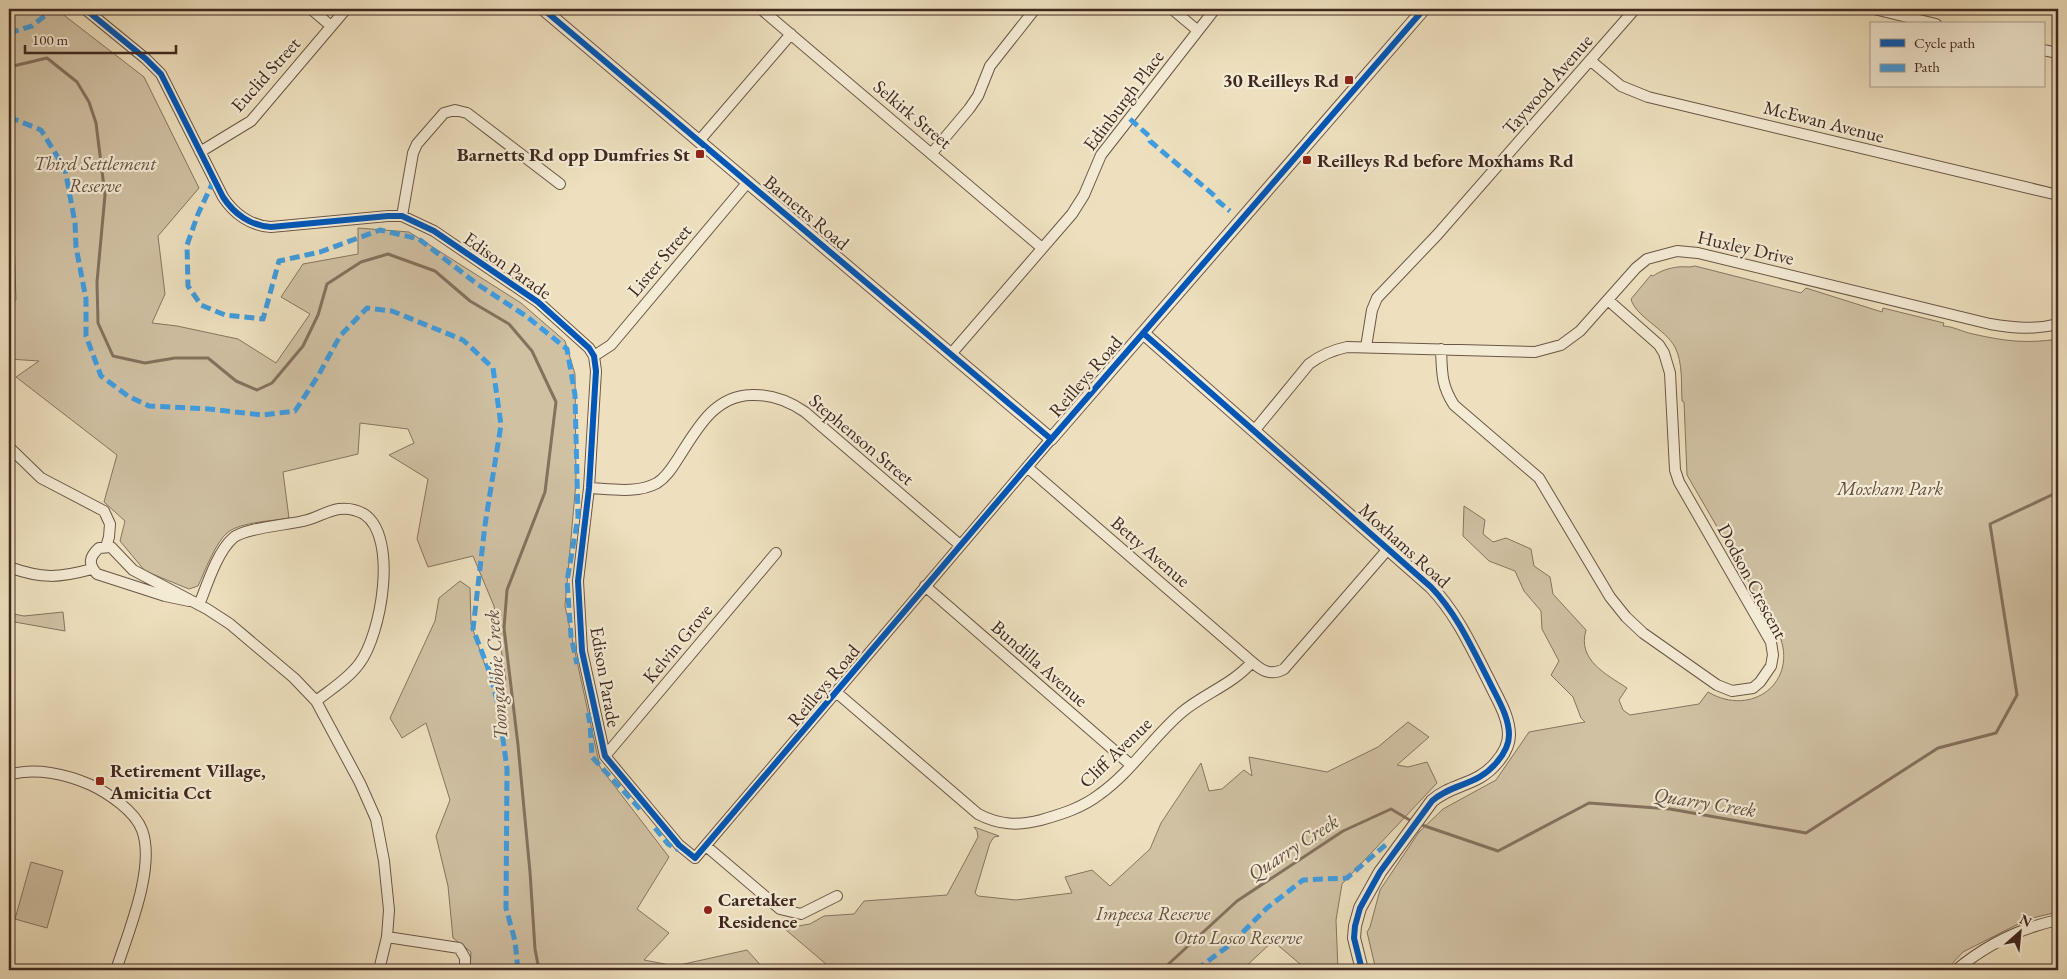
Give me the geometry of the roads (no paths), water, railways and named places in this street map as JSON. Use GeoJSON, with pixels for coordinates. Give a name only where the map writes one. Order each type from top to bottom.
{"type":"FeatureCollection","features":[{"type":"Feature","properties":{"kind":"street","name":"Edison Parade"},"geometry":{"type":"LineString","coordinates":[[85,9],[156,69],[167,83],[227,203],[241,217],[260,225],[275,227],[402,216],[428,228],[530,296],[586,344],[594,356],[596,372],[588,488],[578,581],[582,651],[605,756],[680,845],[695,858]]}},
{"type":"Feature","properties":{"kind":"street"},"geometry":{"type":"LineString","coordinates":[[311,9],[331,26]]}},
{"type":"Feature","properties":{"kind":"street","name":"Euclid Street"},"geometry":{"type":"LineString","coordinates":[[200,152],[251,120],[346,9]]}},
{"type":"Feature","properties":{"kind":"street","name":"Barnetts Road"},"geometry":{"type":"LineString","coordinates":[[543,9],[1051,439]]}},
{"type":"Feature","properties":{"kind":"street","name":"Selkirk Street"},"geometry":{"type":"LineString","coordinates":[[761,9],[1042,248]]}},
{"type":"Feature","properties":{"kind":"street"},"geometry":{"type":"LineString","coordinates":[[932,153],[969,109],[978,96],[990,66],[1035,9]]}},
{"type":"Feature","properties":{"kind":"street"},"geometry":{"type":"LineString","coordinates":[[1172,9],[1197,30]]}},
{"type":"Feature","properties":{"kind":"street","name":"Edinburgh Place"},"geometry":{"type":"LineString","coordinates":[[951,354],[1072,214],[1084,195],[1101,155],[1197,30],[1216,9]]}},
{"type":"Feature","properties":{"kind":"street","name":"Reilleys Road"},"geometry":{"type":"LineString","coordinates":[[695,858],[1142,333],[1424,9]]}},
{"type":"Feature","properties":{"kind":"street","name":"Taywood Avenue"},"geometry":{"type":"LineString","coordinates":[[1366,347],[1372,310],[1377,298],[1437,235],[1635,9]]}},
{"type":"Feature","properties":{"kind":"street"},"geometry":{"type":"LineString","coordinates":[[1874,9],[1928,22]]}},
{"type":"Feature","properties":{"kind":"street"},"geometry":{"type":"LineString","coordinates":[[699,141],[791,34]]}},
{"type":"Feature","properties":{"kind":"street"},"geometry":{"type":"LineString","coordinates":[[2044,50],[2058,53]]}},
{"type":"Feature","properties":{"kind":"street","name":"McEwan Avenue"},"geometry":{"type":"LineString","coordinates":[[1591,61],[1621,86],[1648,97],[2058,196]]}},
{"type":"Feature","properties":{"kind":"street"},"geometry":{"type":"LineString","coordinates":[[402,216],[414,149],[439,117],[452,106],[467,113],[560,184]]}},
{"type":"Feature","properties":{"kind":"street","name":"Lister Street"},"geometry":{"type":"LineString","coordinates":[[594,356],[611,345],[748,182]]}},
{"type":"Feature","properties":{"kind":"street","name":"Huxley Drive"},"geometry":{"type":"LineString","coordinates":[[1254,431],[1310,364],[1320,356],[1334,350],[1347,347],[1535,352],[1549,350],[1561,346],[1580,331],[1636,268],[1647,259],[1677,251],[1698,253],[1998,325],[2034,328],[2058,324]]}},
{"type":"Feature","properties":{"kind":"street","name":"Dodson Crescent"},"geometry":{"type":"LineString","coordinates":[[1441,349],[1442,377],[1445,392],[1454,405],[1539,478],[1610,597],[1626,617],[1644,633],[1716,685],[1732,691],[1753,688],[1760,682],[1771,666],[1770,642],[1679,482],[1675,470],[1668,362],[1659,345],[1608,300]]}},
{"type":"Feature","properties":{"kind":"street","name":"Moxhams Road"},"geometry":{"type":"LineString","coordinates":[[1142,333],[1424,580],[1447,605],[1462,628],[1501,706],[1509,731],[1506,748],[1491,768],[1474,781],[1442,793],[1428,806],[1372,884],[1357,919],[1354,938],[1362,970]]}},
{"type":"Feature","properties":{"kind":"street","name":"Stephenson Street"},"geometry":{"type":"LineString","coordinates":[[588,488],[628,489],[654,484],[667,474],[699,426],[714,409],[738,396],[767,396],[790,402],[805,412],[960,545]]}},
{"type":"Feature","properties":{"kind":"street"},"geometry":{"type":"LineString","coordinates":[[9,447],[41,478],[104,511],[110,524],[106,547]]}},
{"type":"Feature","properties":{"kind":"street","name":"Betty Avenue"},"geometry":{"type":"LineString","coordinates":[[1027,467],[1252,662]]}},
{"type":"Feature","properties":{"kind":"street"},"geometry":{"type":"LineString","coordinates":[[194,603],[223,550],[236,535],[304,521],[340,509],[355,510],[366,515],[374,523],[378,535],[385,577],[374,629],[360,664],[316,701]]}},
{"type":"Feature","properties":{"kind":"street"},"geometry":{"type":"LineString","coordinates":[[194,603],[102,576],[92,569],[90,558],[99,548],[111,548],[120,554],[133,570],[220,616],[294,678],[316,701],[360,783],[376,819],[387,881],[389,910],[387,937],[379,970]]}},
{"type":"Feature","properties":{"kind":"street"},"geometry":{"type":"LineString","coordinates":[[1252,662],[1267,672],[1274,673],[1284,669],[1388,548]]}},
{"type":"Feature","properties":{"kind":"street","name":"Kelvin Grove"},"geometry":{"type":"LineString","coordinates":[[605,756],[776,553]]}},
{"type":"Feature","properties":{"kind":"street"},"geometry":{"type":"LineString","coordinates":[[9,567],[22,572],[46,576],[67,576],[92,569]]}},
{"type":"Feature","properties":{"kind":"street","name":"Bundilla Avenue"},"geometry":{"type":"LineString","coordinates":[[925,586],[1131,765]]}},
{"type":"Feature","properties":{"kind":"street","name":"Cliff Avenue"},"geometry":{"type":"LineString","coordinates":[[836,692],[970,808],[987,819],[996,822],[1024,824],[1071,810],[1100,794],[1180,714],[1237,678],[1252,662]]}},
{"type":"Feature","properties":{"kind":"street"},"geometry":{"type":"LineString","coordinates":[[9,775],[32,772],[51,773],[85,783],[97,788],[122,805],[142,829],[145,846],[144,883],[116,970]]}},
{"type":"Feature","properties":{"kind":"street"},"geometry":{"type":"LineString","coordinates":[[706,846],[780,909],[801,914],[837,896]]}},
{"type":"Feature","properties":{"kind":"street"},"geometry":{"type":"LineString","coordinates":[[1956,970],[2008,936],[2058,920]]}},
{"type":"Feature","properties":{"kind":"street"},"geometry":{"type":"LineString","coordinates":[[387,937],[459,948],[466,958],[465,970]]}},
{"type":"Feature","properties":{"kind":"waterway","name":"Toongabbie Creek"},"geometry":{"type":"LineString","coordinates":[[9,67],[47,58],[77,82],[89,102],[96,123],[105,195],[97,282],[98,323],[113,356],[145,363],[175,358],[208,358],[236,381],[257,390],[272,383],[303,346],[318,315],[327,284],[361,262],[388,254],[435,271],[470,301],[509,324],[532,351],[556,402],[545,492],[507,590],[504,628],[518,745],[535,949],[539,970]]}},
{"type":"Feature","properties":{"kind":"waterway","name":"Quarry Creek"},"geometry":{"type":"LineString","coordinates":[[1419,824],[1498,851],[1589,803],[1670,809],[1806,833],[1938,748],[1996,733],[2017,695],[1990,524],[2058,492]]}},
{"type":"Feature","properties":{"kind":"waterway","name":"Quarry Creek"},"geometry":{"type":"LineString","coordinates":[[1162,970],[1237,901],[1343,831],[1391,809],[1413,822]]}},
{"type":"Feature","properties":{"kind":"place","name":"30 Reilleys Rd"},"geometry":{"type":"Point","coordinates":[1349,80]}},
{"type":"Feature","properties":{"kind":"place","name":"Barnetts Rd opp Dumfries St"},"geometry":{"type":"Point","coordinates":[700,154]}},
{"type":"Feature","properties":{"kind":"place","name":"Reilleys Rd before Moxhams Rd"},"geometry":{"type":"Point","coordinates":[1307,160]}},
{"type":"Feature","properties":{"kind":"place","name":"Retirement Village, Amicitia Cct"},"geometry":{"type":"Point","coordinates":[100,781]}},
{"type":"Feature","properties":{"kind":"place","name":"Caretaker Residence"},"geometry":{"type":"Point","coordinates":[708,910]}},
{"type":"Feature","properties":{"kind":"park label","name":"Third Settlement Reserve"},"geometry":{"type":"Point","coordinates":[95,174]}},
{"type":"Feature","properties":{"kind":"park label","name":"Moxham Park"},"geometry":{"type":"Point","coordinates":[1890,488]}},
{"type":"Feature","properties":{"kind":"park label","name":"Impeesa Reserve"},"geometry":{"type":"Point","coordinates":[1153,913]}},
{"type":"Feature","properties":{"kind":"park label","name":"Otto Losco Reserve"},"geometry":{"type":"Point","coordinates":[1238,937]}}]}
